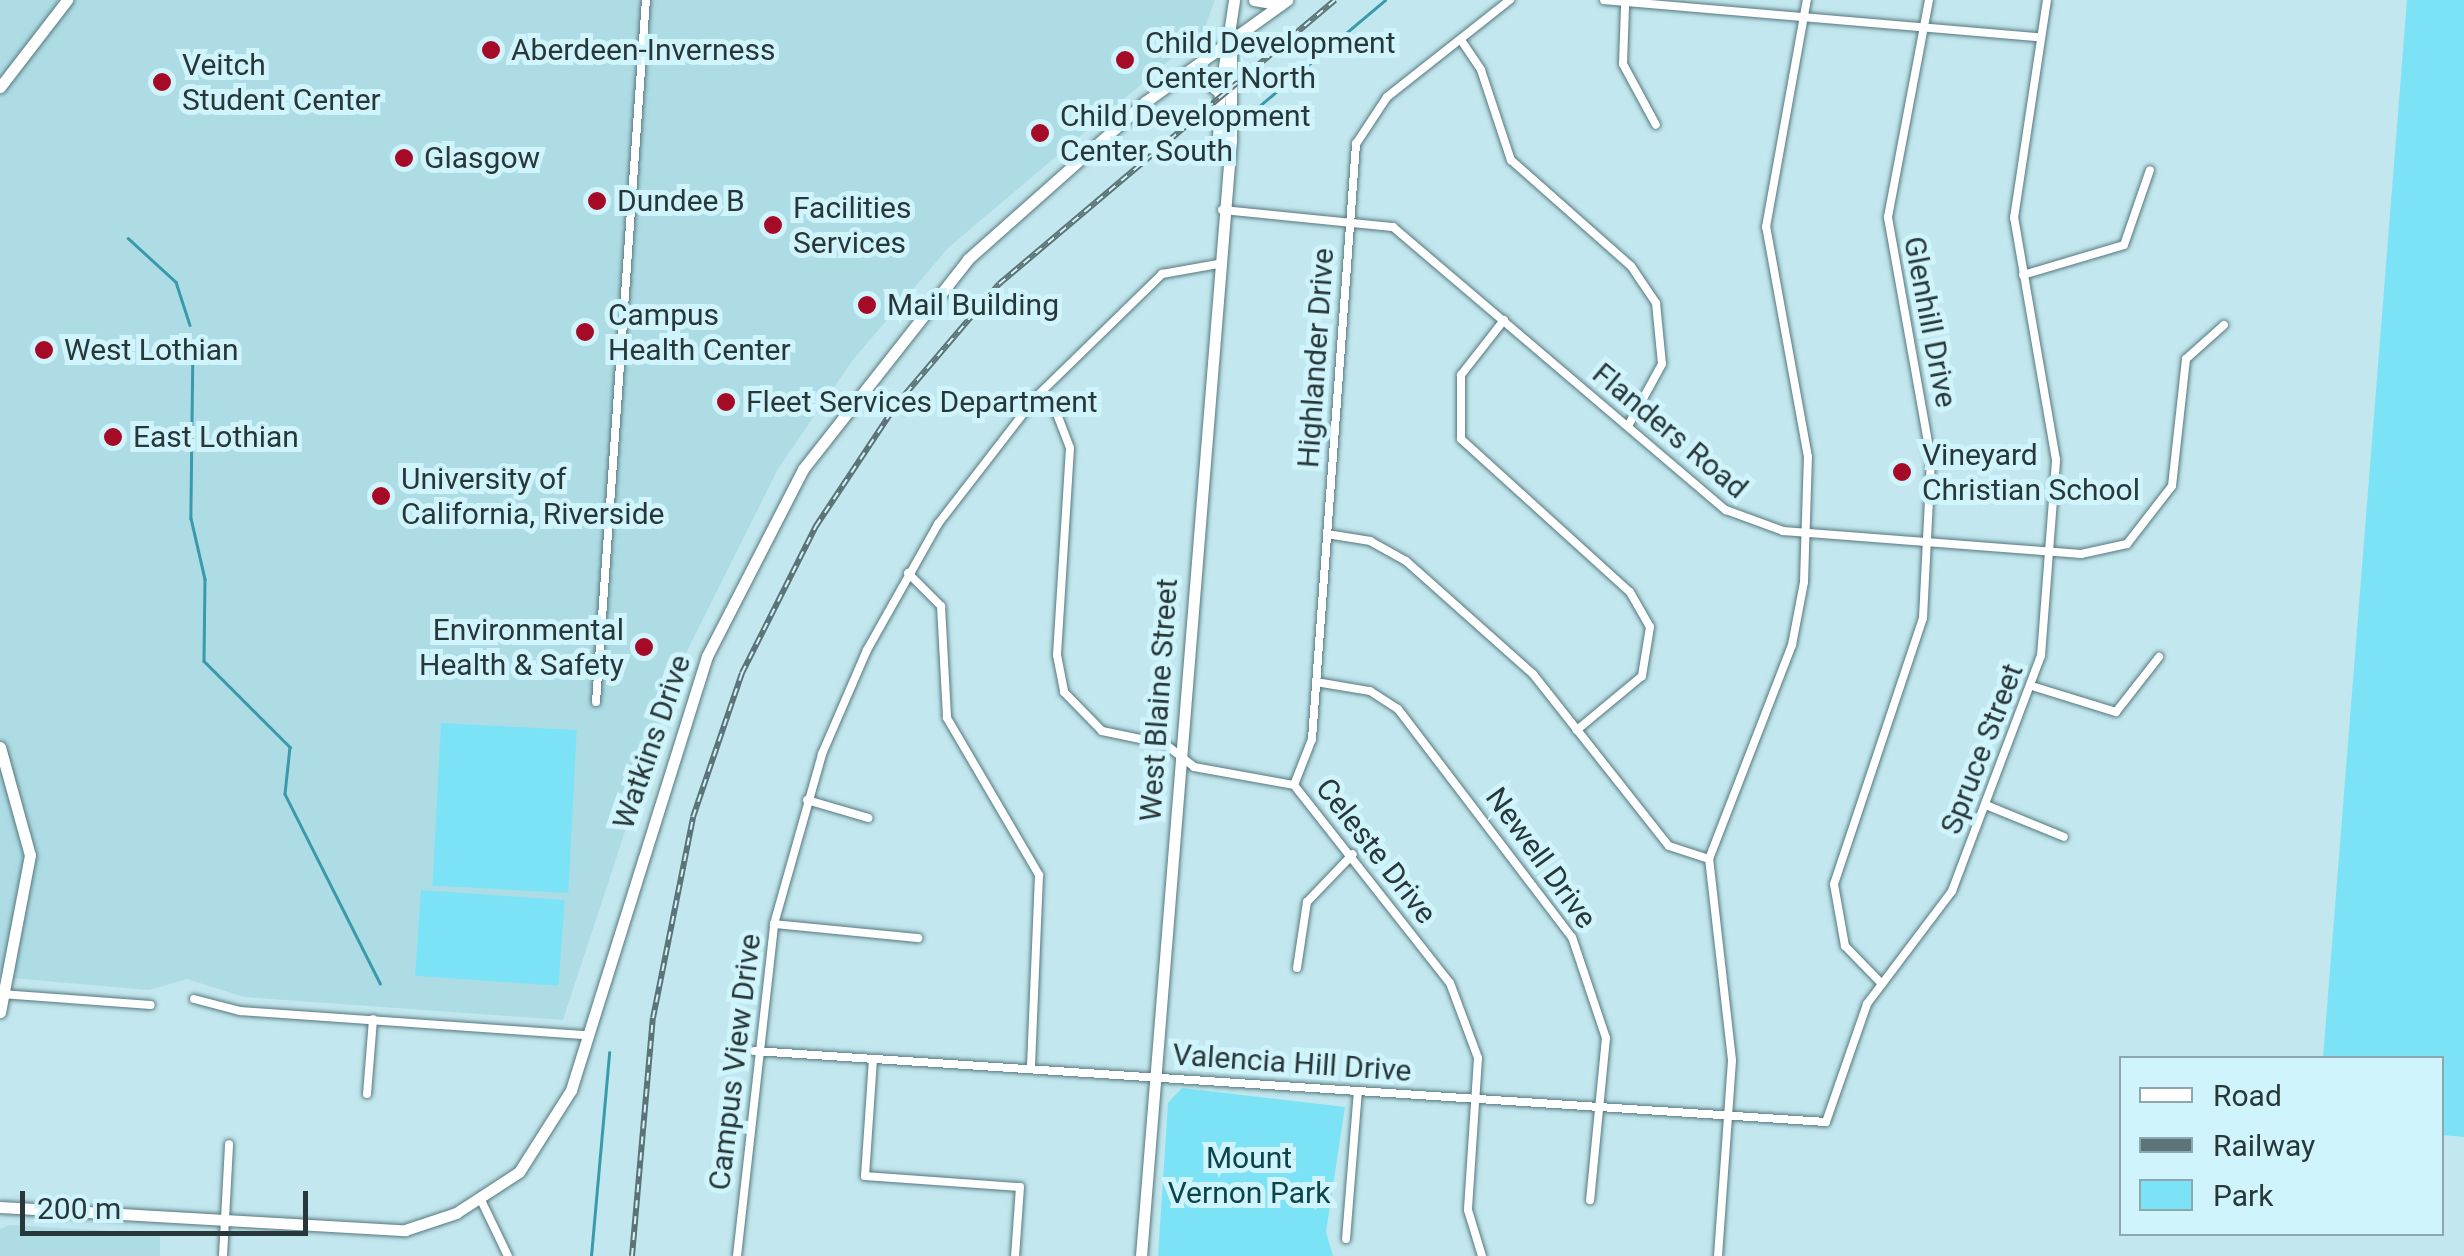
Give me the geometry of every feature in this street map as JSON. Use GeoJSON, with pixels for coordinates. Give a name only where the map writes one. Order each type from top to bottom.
{"type":"FeatureCollection","features":[{"type":"Feature","properties":{"kind":"main road"},"geometry":{"type":"LineString","coordinates":[[0,87],[67,0]]}},
{"type":"Feature","properties":{"kind":"main road","name":"West Blaine Street"},"geometry":{"type":"LineString","coordinates":[[1226,147],[1218,140],[1220,93],[1231,41],[1234,0]]}},
{"type":"Feature","properties":{"kind":"main road"},"geometry":{"type":"LineString","coordinates":[[1254,0],[1284,2]]}},
{"type":"Feature","properties":{"kind":"main road","name":"Watkins Drive"},"geometry":{"type":"LineString","coordinates":[[0,1207],[224,1224],[406,1230],[481,1200],[550,1133],[586,1035],[686,710],[794,484],[857,389],[968,259],[1175,79],[1284,2]]}},
{"type":"Feature","properties":{"kind":"main road","name":"West Blaine Street"},"geometry":{"type":"LineString","coordinates":[[1142,1256],[1226,147],[1237,57],[1231,41]]}},
{"type":"Feature","properties":{"kind":"main road"},"geometry":{"type":"LineString","coordinates":[[1175,79],[1206,80],[1220,93]]}},
{"type":"Feature","properties":{"kind":"main road"},"geometry":{"type":"LineString","coordinates":[[0,747],[30,855],[0,1012]]}},
{"type":"Feature","properties":{"kind":"street"},"geometry":{"type":"LineString","coordinates":[[596,702],[646,0]]}},
{"type":"Feature","properties":{"kind":"street","name":"Highlander Drive"},"geometry":{"type":"LineString","coordinates":[[1294,785],[1312,739],[1348,219],[1364,125],[1510,0]]}},
{"type":"Feature","properties":{"kind":"street"},"geometry":{"type":"LineString","coordinates":[[1604,0],[1625,7],[2040,38]]}},
{"type":"Feature","properties":{"kind":"street"},"geometry":{"type":"LineString","coordinates":[[1718,1256],[1731,1035],[1710,924],[1709,859],[1792,645],[1807,533],[1808,457],[1766,227],[1807,0]]}},
{"type":"Feature","properties":{"kind":"street","name":"Glenhill Drive"},"geometry":{"type":"LineString","coordinates":[[1882,984],[1845,946],[1836,862],[1914,664],[1928,542],[1928,429],[1888,218],[1929,0]]}},
{"type":"Feature","properties":{"kind":"street","name":"Spruce Street"},"geometry":{"type":"LineString","coordinates":[[1826,1122],[1858,1022],[1882,984],[1945,905],[2035,687],[2052,552],[2056,460],[2023,276],[2014,202],[2047,0]]}},
{"type":"Feature","properties":{"kind":"street"},"geometry":{"type":"LineString","coordinates":[[1625,7],[1623,64],[1656,125]]}},
{"type":"Feature","properties":{"kind":"street"},"geometry":{"type":"LineString","coordinates":[[1461,40],[1486,81],[1511,160],[1630,266],[1656,303],[1662,364],[1628,426]]}},
{"type":"Feature","properties":{"kind":"street"},"geometry":{"type":"LineString","coordinates":[[2023,276],[2124,245],[2150,170]]}},
{"type":"Feature","properties":{"kind":"street","name":"Flanders Road"},"geometry":{"type":"LineString","coordinates":[[1222,210],[1393,226],[1726,510],[1807,533],[2052,552],[2114,548],[2154,520],[2177,464],[2186,359],[2224,325]]}},
{"type":"Feature","properties":{"kind":"street","name":"Campus View Drive"},"geometry":{"type":"LineString","coordinates":[[737,1256],[754,1051],[774,924],[807,800],[908,573],[1036,396],[1162,274],[1218,264]]}},
{"type":"Feature","properties":{"kind":"street"},"geometry":{"type":"LineString","coordinates":[[1504,320],[1460,374],[1461,439],[1630,592],[1650,627],[1642,676],[1577,730]]}},
{"type":"Feature","properties":{"kind":"street","name":"Celeste Drive"},"geometry":{"type":"LineString","coordinates":[[1036,396],[1057,414],[1070,448],[1057,655],[1064,692],[1102,731],[1180,756],[1194,767],[1294,785],[1353,854],[1460,999],[1475,1039],[1477,1100],[1468,1210],[1482,1256]]}},
{"type":"Feature","properties":{"kind":"street"},"geometry":{"type":"LineString","coordinates":[[1326,534],[1396,554],[1523,663],[1669,846],[1709,859]]}},
{"type":"Feature","properties":{"kind":"street"},"geometry":{"type":"LineString","coordinates":[[908,573],[941,606],[947,718],[1039,876],[1031,1068]]}},
{"type":"Feature","properties":{"kind":"street"},"geometry":{"type":"LineString","coordinates":[[2035,687],[2116,712],[2159,657]]}},
{"type":"Feature","properties":{"kind":"street","name":"Newell Drive"},"geometry":{"type":"LineString","coordinates":[[1316,682],[1370,691],[1398,708],[1558,914],[1604,1022],[1604,1106],[1590,1200]]}},
{"type":"Feature","properties":{"kind":"street"},"geometry":{"type":"LineString","coordinates":[[807,800],[868,818]]}},
{"type":"Feature","properties":{"kind":"street"},"geometry":{"type":"LineString","coordinates":[[1986,805],[2064,837]]}},
{"type":"Feature","properties":{"kind":"street"},"geometry":{"type":"LineString","coordinates":[[1296,968],[1307,902],[1353,854]]}},
{"type":"Feature","properties":{"kind":"street"},"geometry":{"type":"LineString","coordinates":[[774,924],[918,938]]}},
{"type":"Feature","properties":{"kind":"street"},"geometry":{"type":"LineString","coordinates":[[1,994],[151,1004]]}},
{"type":"Feature","properties":{"kind":"street"},"geometry":{"type":"LineString","coordinates":[[194,1000],[372,1019],[586,1035]]}},
{"type":"Feature","properties":{"kind":"street"},"geometry":{"type":"LineString","coordinates":[[367,1094],[372,1019]]}},
{"type":"Feature","properties":{"kind":"street","name":"Valencia Hill Drive"},"geometry":{"type":"LineString","coordinates":[[754,1051],[1826,1122]]}},
{"type":"Feature","properties":{"kind":"street"},"geometry":{"type":"LineString","coordinates":[[873,1059],[865,1176],[1020,1187],[1015,1256]]}},
{"type":"Feature","properties":{"kind":"street"},"geometry":{"type":"LineString","coordinates":[[1346,1240],[1358,1091]]}},
{"type":"Feature","properties":{"kind":"street"},"geometry":{"type":"LineString","coordinates":[[224,1256],[229,1144]]}},
{"type":"Feature","properties":{"kind":"street"},"geometry":{"type":"LineString","coordinates":[[481,1200],[508,1256]]}},
{"type":"Feature","properties":{"kind":"shaded area","name":"University of California, Riverside"},"geometry":{"type":"Polygon","coordinates":[[[0,0],[1215,0],[1203,32],[948,248],[852,361],[778,469],[679,667],[563,1020],[244,997],[187,979],[149,990],[0,977],[0,0]]]}},
{"type":"Feature","properties":{"kind":"shaded area"},"geometry":{"type":"Polygon","coordinates":[[[10,1225],[160,1234],[160,1256],[0,1256],[0,1229],[10,1225]]]}},
{"type":"Feature","properties":{"kind":"green space"},"geometry":{"type":"Polygon","coordinates":[[[2407,0],[2464,0],[2464,1137],[2444,1135],[2444,1056],[2323,1056],[2407,0]]]}},
{"type":"Feature","properties":{"kind":"green space"},"geometry":{"type":"Polygon","coordinates":[[[441,723],[577,730],[568,893],[432,886],[441,723]]]}},
{"type":"Feature","properties":{"kind":"green space"},"geometry":{"type":"Polygon","coordinates":[[[421,890],[565,900],[559,986],[415,976],[421,890]]]}},
{"type":"Feature","properties":{"kind":"green space","name":"Mount Vernon Park"},"geometry":{"type":"Polygon","coordinates":[[[1182,1088],[1345,1107],[1326,1232],[1333,1256],[1158,1256],[1168,1103],[1182,1088]]]}},
{"type":"Feature","properties":{"kind":"waterway"},"geometry":{"type":"LineString","coordinates":[[1251,113],[1385,0]]}},
{"type":"Feature","properties":{"kind":"waterway"},"geometry":{"type":"LineString","coordinates":[[128,238],[176,282],[190,325]]}},
{"type":"Feature","properties":{"kind":"waterway"},"geometry":{"type":"LineString","coordinates":[[193,342],[191,518],[205,579],[204,661],[290,747],[285,794],[380,983]]}},
{"type":"Feature","properties":{"kind":"waterway"},"geometry":{"type":"LineString","coordinates":[[591,1256],[609,1053]]}},
{"type":"Feature","properties":{"kind":"railway"},"geometry":{"type":"LineString","coordinates":[[632,1256],[653,1018],[693,817],[742,673],[816,526],[896,405],[999,284],[1335,0]]}},
{"type":"Feature","properties":{"kind":"place","name":"Aberdeen-Inverness"},"geometry":{"type":"Point","coordinates":[491,50]}},
{"type":"Feature","properties":{"kind":"place","name":"Child Development Center North"},"geometry":{"type":"Point","coordinates":[1125,60]}},
{"type":"Feature","properties":{"kind":"place","name":"Veitch Student Center"},"geometry":{"type":"Point","coordinates":[162,82]}},
{"type":"Feature","properties":{"kind":"place","name":"Child Development Center South"},"geometry":{"type":"Point","coordinates":[1040,133]}},
{"type":"Feature","properties":{"kind":"place","name":"Glasgow"},"geometry":{"type":"Point","coordinates":[404,158]}},
{"type":"Feature","properties":{"kind":"place","name":"Dundee B"},"geometry":{"type":"Point","coordinates":[597,201]}},
{"type":"Feature","properties":{"kind":"place","name":"Facilities Services"},"geometry":{"type":"Point","coordinates":[773,225]}},
{"type":"Feature","properties":{"kind":"place","name":"Mail Building"},"geometry":{"type":"Point","coordinates":[867,305]}},
{"type":"Feature","properties":{"kind":"place","name":"Campus Health Center"},"geometry":{"type":"Point","coordinates":[585,332]}},
{"type":"Feature","properties":{"kind":"place","name":"West Lothian"},"geometry":{"type":"Point","coordinates":[44,350]}},
{"type":"Feature","properties":{"kind":"place","name":"Fleet Services Department"},"geometry":{"type":"Point","coordinates":[726,402]}},
{"type":"Feature","properties":{"kind":"place","name":"East Lothian"},"geometry":{"type":"Point","coordinates":[113,437]}},
{"type":"Feature","properties":{"kind":"place","name":"Vineyard Christian School"},"geometry":{"type":"Point","coordinates":[1902,472]}},
{"type":"Feature","properties":{"kind":"place","name":"University of California, Riverside"},"geometry":{"type":"Point","coordinates":[381,496]}},
{"type":"Feature","properties":{"kind":"place","name":"Environmental Health & Safety"},"geometry":{"type":"Point","coordinates":[644,647]}}]}
